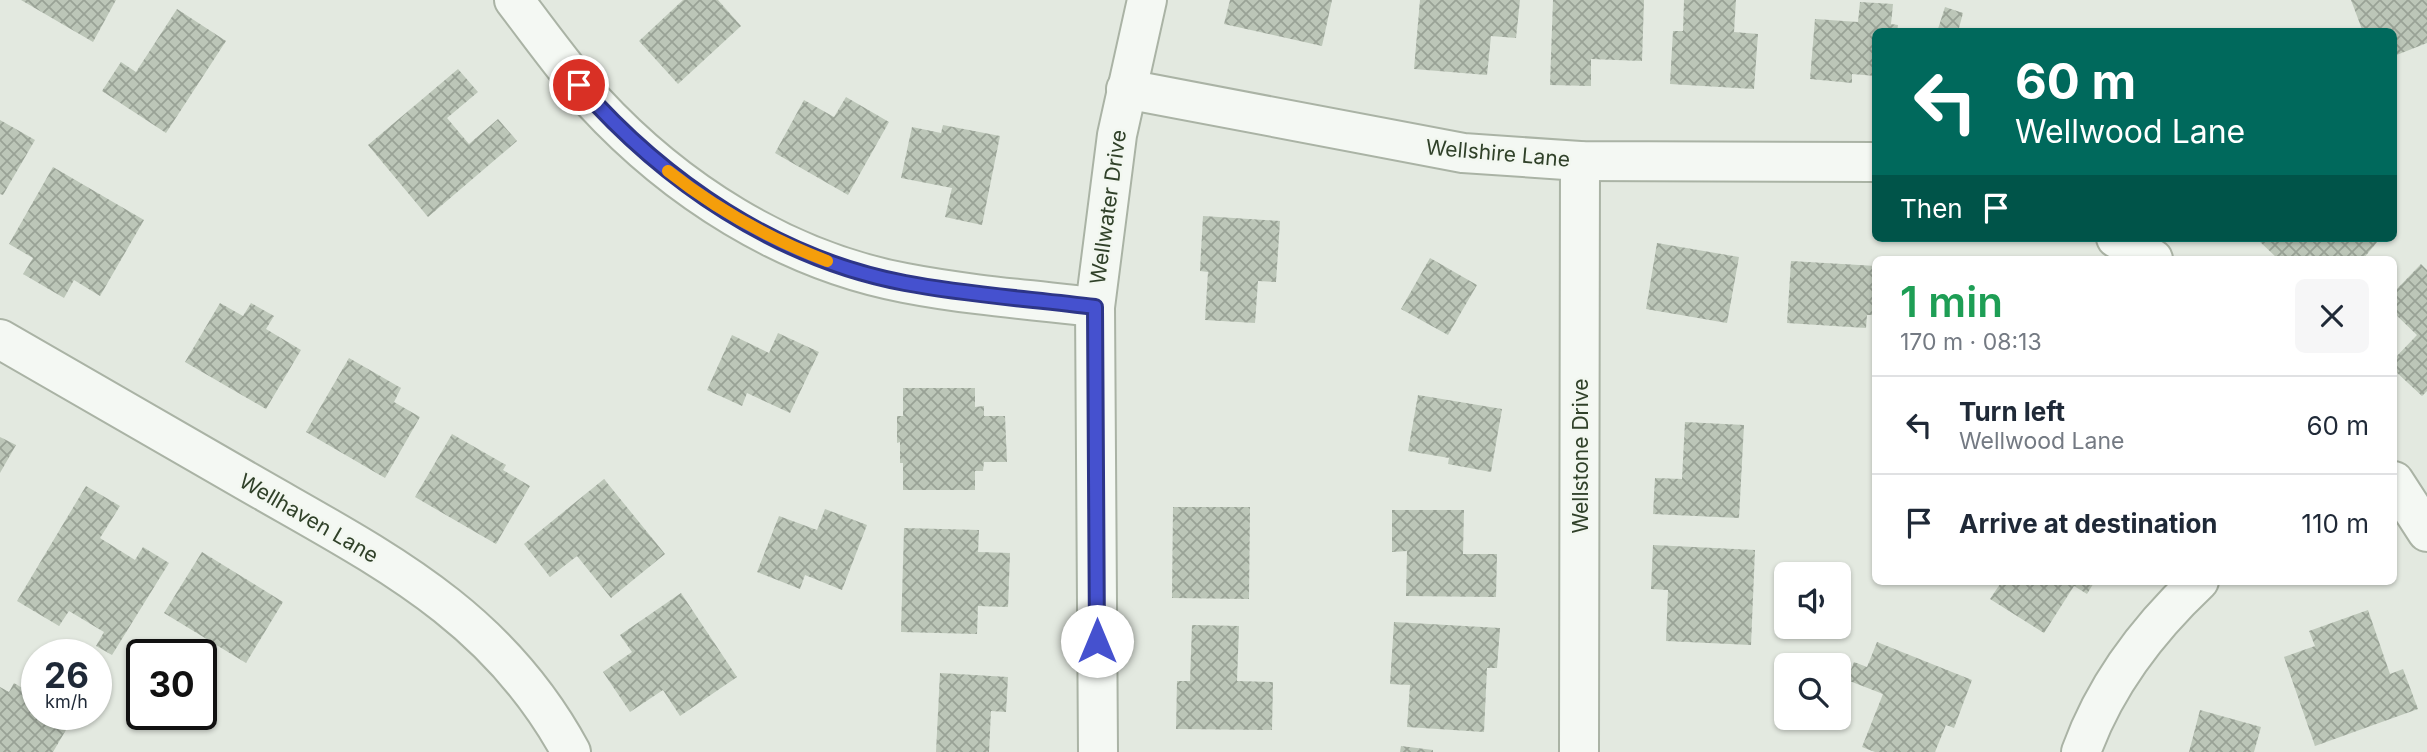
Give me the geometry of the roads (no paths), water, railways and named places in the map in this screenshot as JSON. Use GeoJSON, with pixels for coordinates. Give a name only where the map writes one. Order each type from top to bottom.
{"type":"FeatureCollection","features":[{"type":"Feature","properties":{"kind":"street"},"geometry":{"type":"LineString","coordinates":[[514,0],[579,85],[626,134],[678,179],[752,226],[827,261],[904,283],[1095,307]]}},
{"type":"Feature","properties":{"kind":"street","name":"Wellwater Drive"},"geometry":{"type":"LineString","coordinates":[[1097,752],[1095,307],[1108,186],[1126,89],[1147,0]]}},
{"type":"Feature","properties":{"kind":"street","name":"Wellshire Lane"},"geometry":{"type":"LineString","coordinates":[[1126,89],[1431,148],[1580,161],[1872,162]]}},
{"type":"Feature","properties":{"kind":"street","name":"Wellstone Drive"},"geometry":{"type":"LineString","coordinates":[[1579,752],[1580,161]]}},
{"type":"Feature","properties":{"kind":"street"},"geometry":{"type":"LineString","coordinates":[[2123,242],[2148,256]]}},
{"type":"Feature","properties":{"kind":"street","name":"Wellhaven Lane"},"geometry":{"type":"LineString","coordinates":[[0,339],[348,539],[429,590],[461,614],[517,670],[570,752]]}},
{"type":"Feature","properties":{"kind":"street"},"geometry":{"type":"LineString","coordinates":[[2397,486],[2427,532]]}},
{"type":"Feature","properties":{"kind":"street"},"geometry":{"type":"LineString","coordinates":[[2081,752],[2103,702],[2135,651],[2195,585]]}}]}
